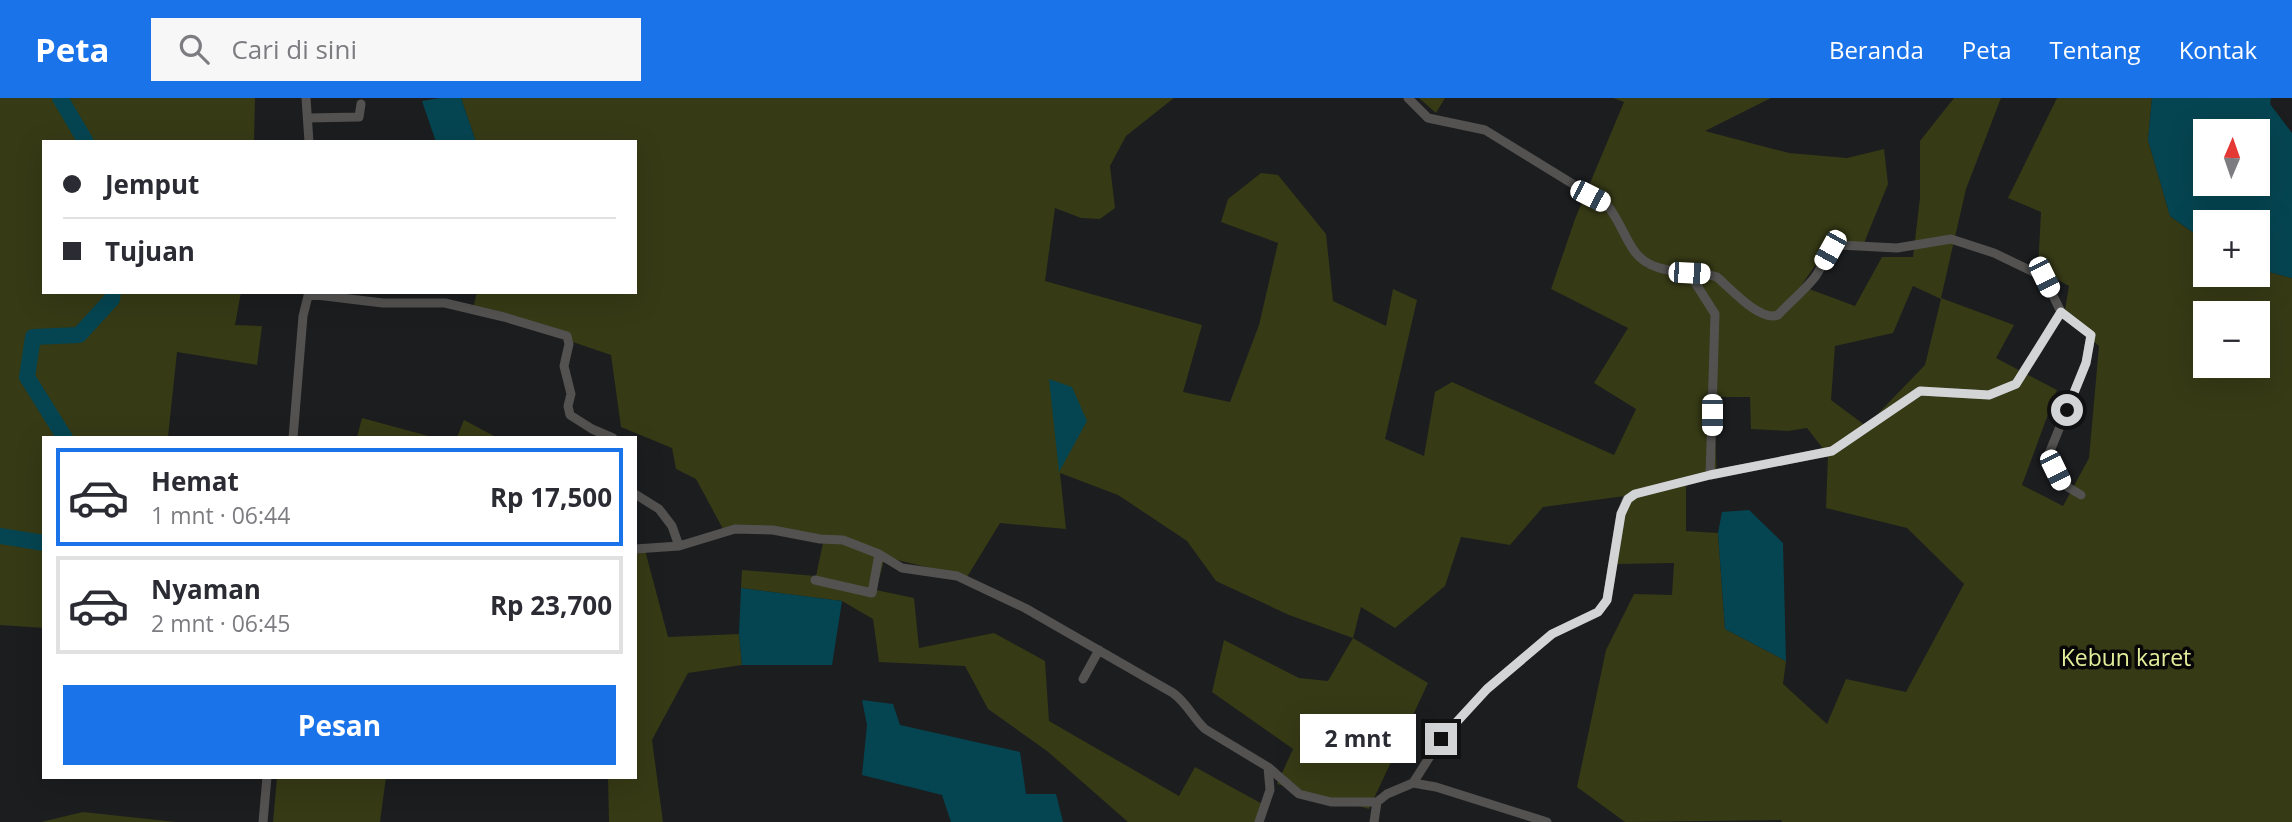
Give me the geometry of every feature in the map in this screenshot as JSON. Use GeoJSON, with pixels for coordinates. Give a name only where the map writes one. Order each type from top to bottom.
{"type":"FeatureCollection","features":[{"type":"Feature","properties":{"kind":"street"},"geometry":{"type":"LineString","coordinates":[[306,98],[309,140]]}},
{"type":"Feature","properties":{"kind":"street"},"geometry":{"type":"LineString","coordinates":[[1408,98],[1428,117],[1485,130],[1607,205],[1617,216],[1637,255],[1673,271],[1717,277],[1761,314],[1773,317],[1778,315],[1816,275],[1830,250],[1839,245],[1898,248],[1951,239],[1994,253],[2044,277],[2061,312],[2091,335],[2086,363],[2048,456],[2062,483],[2081,495]]}},
{"type":"Feature","properties":{"kind":"street"},"geometry":{"type":"LineString","coordinates":[[308,118],[359,117],[361,104]]}},
{"type":"Feature","properties":{"kind":"street"},"geometry":{"type":"LineString","coordinates":[[1689,273],[1715,314],[1710,475]]}},
{"type":"Feature","properties":{"kind":"street"},"geometry":{"type":"LineString","coordinates":[[293,436],[303,316],[309,294]]}},
{"type":"Feature","properties":{"kind":"street"},"geometry":{"type":"LineString","coordinates":[[316,294],[383,303],[445,303],[567,336],[569,344],[565,366],[571,394],[568,406],[570,415],[608,436]]}},
{"type":"Feature","properties":{"kind":"street"},"geometry":{"type":"LineString","coordinates":[[1413,783],[1441,739],[1487,689],[1552,634],[1598,612],[1607,600],[1621,514],[1628,499],[1635,494],[1710,475],[1832,451],[1920,391],[1989,395],[2016,384],[2061,312]]}},
{"type":"Feature","properties":{"kind":"street"},"geometry":{"type":"LineString","coordinates":[[637,495],[659,509],[672,526],[679,547]]}},
{"type":"Feature","properties":{"kind":"street"},"geometry":{"type":"LineString","coordinates":[[637,550],[679,547],[726,530],[760,529],[843,540],[879,554],[902,568],[957,576],[1025,608],[1182,699],[1205,729],[1268,767],[1299,794],[1331,802],[1377,802],[1387,794],[1413,783],[1436,787],[1547,822]]}},
{"type":"Feature","properties":{"kind":"street"},"geometry":{"type":"LineString","coordinates":[[815,580],[872,593],[879,554]]}},
{"type":"Feature","properties":{"kind":"street"},"geometry":{"type":"LineString","coordinates":[[1083,679],[1099,650]]}},
{"type":"Feature","properties":{"kind":"street"},"geometry":{"type":"LineString","coordinates":[[1259,822],[1270,790],[1268,767]]}},
{"type":"Feature","properties":{"kind":"street"},"geometry":{"type":"LineString","coordinates":[[263,822],[267,779]]}},
{"type":"Feature","properties":{"kind":"street"},"geometry":{"type":"LineString","coordinates":[[1374,822],[1377,802]]}},
{"type":"Feature","properties":{"kind":"green space"},"geometry":{"type":"Polygon","coordinates":[[[0,98],[255,98],[254,140],[42,140],[42,294],[241,294],[235,325],[262,326],[257,365],[177,352],[168,436],[42,436],[42,628],[0,625],[0,98]]]}},
{"type":"Feature","properties":{"kind":"green space","name":"Kebun karet"},"geometry":{"type":"Polygon","coordinates":[[[461,98],[1174,98],[1126,136],[1110,166],[1115,208],[1100,219],[1081,218],[1055,208],[1045,281],[1202,325],[1183,392],[1230,402],[1259,325],[1278,243],[1221,222],[1228,199],[1261,173],[1278,175],[1326,234],[1333,301],[1386,326],[1393,289],[1417,300],[1385,439],[1424,456],[1435,392],[1452,382],[1614,455],[1636,409],[1594,383],[1628,328],[1551,289],[1575,219],[1624,102],[1613,98],[1771,98],[1705,131],[1789,153],[1847,158],[1884,149],[1888,184],[1862,248],[1829,245],[1801,286],[1855,306],[1882,257],[1913,257],[1920,198],[1920,141],[1954,98],[2001,98],[1966,189],[1941,298],[2014,325],[1996,358],[2057,390],[2022,485],[2063,506],[2089,458],[2099,346],[2064,316],[2069,286],[2038,269],[2041,212],[2008,198],[2057,98],[2152,98],[2148,140],[2170,216],[2193,232],[2193,287],[2270,287],[2270,272],[2292,278],[2292,822],[1625,822],[1577,787],[1606,650],[1634,594],[1672,595],[1674,563],[1617,564],[1625,496],[1543,507],[1510,545],[1461,537],[1445,586],[1395,628],[1361,607],[1353,638],[1289,615],[1216,581],[1187,541],[1118,495],[1060,473],[1066,529],[1000,523],[967,577],[885,557],[876,590],[914,598],[919,648],[994,633],[1045,661],[1049,721],[1179,796],[1195,767],[1266,806],[1256,822],[1128,822],[1047,751],[988,709],[965,666],[879,662],[873,619],[842,601],[741,588],[742,570],[816,576],[824,538],[723,529],[696,479],[676,469],[672,448],[621,427],[611,355],[473,308],[476,294],[637,294],[637,140],[475,140],[461,98]],[[1913,286],[1893,333],[1835,346],[1831,400],[1866,426],[1925,365],[1941,299],[1913,286]],[[1713,397],[1717,475],[1686,486],[1686,531],[1718,533],[1725,629],[1786,661],[1783,684],[1827,724],[1846,679],[1906,692],[1964,584],[1907,528],[1826,508],[1828,455],[1807,428],[1788,431],[1751,429],[1750,397],[1713,397]]]}},
{"type":"Feature","properties":{"kind":"green space"},"geometry":{"type":"Polygon","coordinates":[[[1419,98],[1445,98],[1436,113],[1419,98]]]}},
{"type":"Feature","properties":{"kind":"green space"},"geometry":{"type":"Polygon","coordinates":[[[362,418],[428,436],[357,436],[362,418]]]}},
{"type":"Feature","properties":{"kind":"green space"},"geometry":{"type":"Polygon","coordinates":[[[464,420],[494,436],[457,436],[464,420]]]}},
{"type":"Feature","properties":{"kind":"green space"},"geometry":{"type":"Polygon","coordinates":[[[645,550],[668,637],[739,634],[742,665],[688,673],[652,740],[663,822],[609,822],[608,779],[637,779],[637,552],[645,550]]]}},
{"type":"Feature","properties":{"kind":"green space"},"geometry":{"type":"Polygon","coordinates":[[[1353,638],[1428,683],[1369,809],[1277,784],[1293,749],[1212,692],[1224,640],[1299,678],[1328,681],[1353,638]]]}},
{"type":"Feature","properties":{"kind":"green space"},"geometry":{"type":"Polygon","coordinates":[[[277,779],[386,779],[380,822],[273,822],[277,779]]]}},
{"type":"Feature","properties":{"kind":"green space"},"geometry":{"type":"Polygon","coordinates":[[[83,812],[176,822],[41,822],[83,812]]]}},
{"type":"Feature","properties":{"kind":"water"},"geometry":{"type":"Polygon","coordinates":[[[461,98],[475,140],[435,140],[422,101],[461,98]]]}},
{"type":"Feature","properties":{"kind":"water"},"geometry":{"type":"Polygon","coordinates":[[[2152,98],[2271,98],[2270,104],[2292,133],[2292,278],[2270,272],[2270,210],[2193,210],[2193,232],[2170,216],[2148,140],[2152,98]]]}},
{"type":"Feature","properties":{"kind":"water"},"geometry":{"type":"Polygon","coordinates":[[[1049,379],[1072,387],[1087,421],[1059,472],[1049,379]]]}},
{"type":"Feature","properties":{"kind":"water"},"geometry":{"type":"Polygon","coordinates":[[[1749,510],[1783,543],[1786,661],[1725,629],[1718,533],[1722,512],[1749,510]]]}},
{"type":"Feature","properties":{"kind":"water"},"geometry":{"type":"Polygon","coordinates":[[[741,588],[842,601],[832,665],[742,665],[739,634],[741,588]]]}},
{"type":"Feature","properties":{"kind":"water"},"geometry":{"type":"Polygon","coordinates":[[[862,700],[893,704],[900,725],[1020,752],[1026,794],[1056,794],[1063,822],[951,822],[942,795],[862,775],[867,725],[862,700]]]}},
{"type":"Feature","properties":{"kind":"waterway"},"geometry":{"type":"LineString","coordinates":[[60,98],[85,140]]}},
{"type":"Feature","properties":{"kind":"waterway"},"geometry":{"type":"LineString","coordinates":[[64,436],[27,377],[33,337],[79,335],[112,299],[113,294]]}},
{"type":"Feature","properties":{"kind":"waterway"},"geometry":{"type":"LineString","coordinates":[[0,536],[42,543]]}},
{"type":"Feature","properties":{"kind":"route"},"geometry":{"type":"LineString","coordinates":[[1441,739],[1487,689],[1552,634],[1598,612],[1607,600],[1621,514],[1628,499],[1635,494],[1710,475],[1832,451],[1920,391],[1989,395],[2016,384],[2061,312],[2091,335],[2086,363],[2067,410]]}}]}
